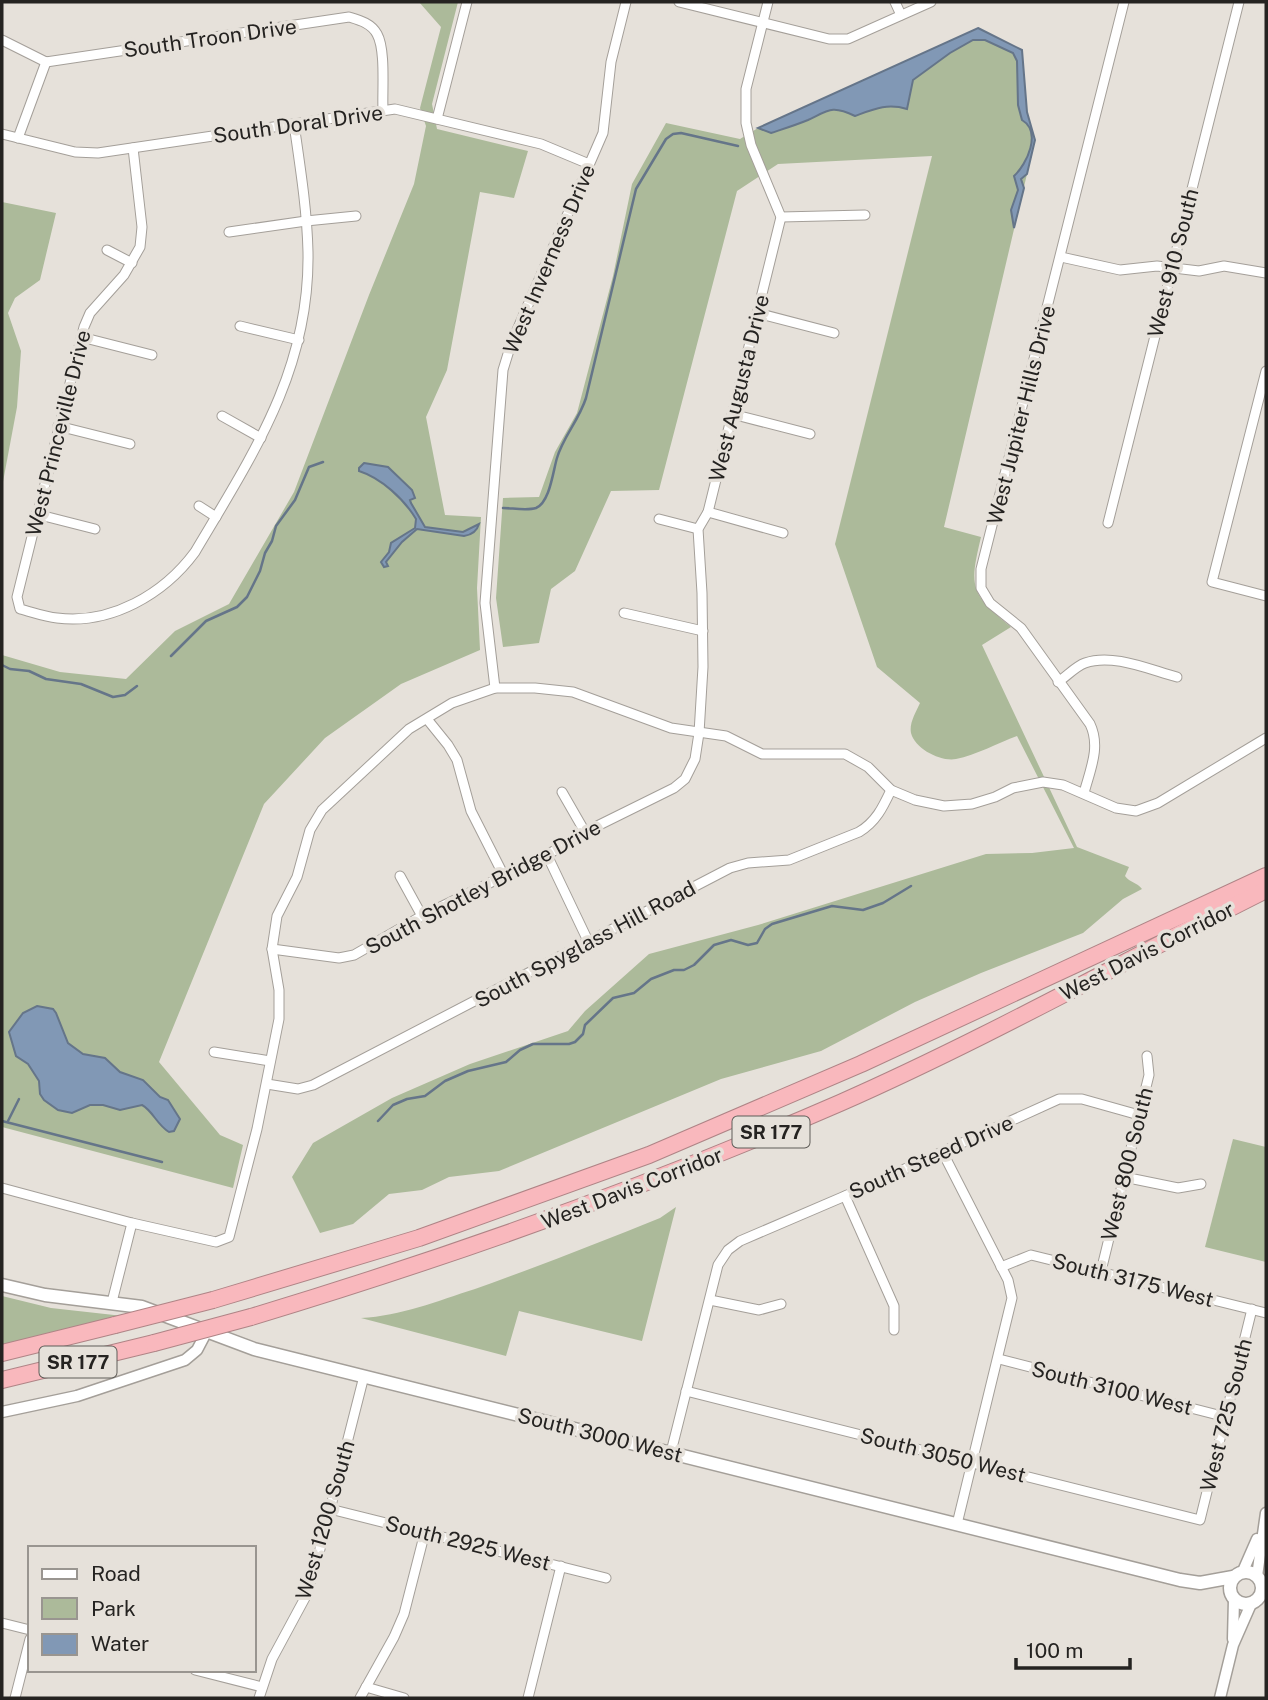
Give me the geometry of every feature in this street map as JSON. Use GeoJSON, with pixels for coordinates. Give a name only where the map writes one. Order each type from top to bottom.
{"type":"FeatureCollection","features":[{"type":"Feature","properties":{"kind":"highway","name":"West Davis Corridor"},"geometry":{"type":"LineString","coordinates":[[2,1353],[213,1300],[419,1238],[592,1177],[799,1092],[1266,876]]}},
{"type":"Feature","properties":{"kind":"highway","name":"West Davis Corridor"},"geometry":{"type":"LineString","coordinates":[[2,1380],[251,1317],[492,1241],[620,1194],[840,1102],[992,1031],[1266,890]]}},
{"type":"Feature","properties":{"kind":"main road","name":"South 3000 West"},"geometry":{"type":"LineString","coordinates":[[2,1285],[155,1311],[254,1349],[1200,1583],[1232,1597]]}},
{"type":"Feature","properties":{"kind":"main road"},"geometry":{"type":"LineString","coordinates":[[1253,1573],[1262,1584],[1258,1602],[1242,1604],[1232,1597],[1229,1586],[1238,1574],[1253,1573]]}},
{"type":"Feature","properties":{"kind":"main road","name":"South 3000 West"},"geometry":{"type":"LineString","coordinates":[[1200,1583],[1238,1574]]}},
{"type":"Feature","properties":{"kind":"street"},"geometry":{"type":"LineString","coordinates":[[437,119],[467,2]]}},
{"type":"Feature","properties":{"kind":"street","name":"West Inverness Drive"},"geometry":{"type":"LineString","coordinates":[[495,688],[485,603],[503,370],[511,344],[603,133],[611,62],[626,2]]}},
{"type":"Feature","properties":{"kind":"street"},"geometry":{"type":"LineString","coordinates":[[679,2],[829,39],[848,39],[931,2]]}},
{"type":"Feature","properties":{"kind":"street"},"geometry":{"type":"LineString","coordinates":[[768,2],[746,89],[746,123],[751,145],[781,217],[865,215]]}},
{"type":"Feature","properties":{"kind":"street"},"geometry":{"type":"LineString","coordinates":[[895,2],[901,15]]}},
{"type":"Feature","properties":{"kind":"street","name":"West Jupiter Hills Drive"},"geometry":{"type":"LineString","coordinates":[[1084,793],[1096,736],[1021,628],[990,603],[981,588],[981,569],[1124,2]]}},
{"type":"Feature","properties":{"kind":"street","name":"West 910 South"},"geometry":{"type":"LineString","coordinates":[[1108,523],[1239,2]]}},
{"type":"Feature","properties":{"kind":"street","name":"South Troon Drive"},"geometry":{"type":"LineString","coordinates":[[46,62],[349,17],[371,26],[381,45],[383,111]]}},
{"type":"Feature","properties":{"kind":"street"},"geometry":{"type":"LineString","coordinates":[[2,40],[46,62],[18,138]]}},
{"type":"Feature","properties":{"kind":"street","name":"South Doral Drive"},"geometry":{"type":"LineString","coordinates":[[2,134],[75,152],[98,153],[395,109],[541,144],[589,164]]}},
{"type":"Feature","properties":{"kind":"street"},"geometry":{"type":"LineString","coordinates":[[199,506],[216,517],[261,438],[284,390],[299,340],[308,252],[294,124]]}},
{"type":"Feature","properties":{"kind":"street","name":"West Princeville Drive"},"geometry":{"type":"LineString","coordinates":[[133,148],[142,227],[140,247],[132,262],[90,313],[81,337],[17,597],[20,609],[57,618],[78,619],[102,616],[151,596],[181,571],[216,517]]}},
{"type":"Feature","properties":{"kind":"street"},"geometry":{"type":"LineString","coordinates":[[229,232],[356,216]]}},
{"type":"Feature","properties":{"kind":"street","name":"West Augusta Drive"},"geometry":{"type":"LineString","coordinates":[[698,529],[708,512],[781,217]]}},
{"type":"Feature","properties":{"kind":"street"},"geometry":{"type":"LineString","coordinates":[[107,250],[132,262]]}},
{"type":"Feature","properties":{"kind":"street"},"geometry":{"type":"LineString","coordinates":[[1061,257],[1120,270],[1157,266],[1199,271],[1224,266],[1266,273]]}},
{"type":"Feature","properties":{"kind":"street"},"geometry":{"type":"LineString","coordinates":[[757,313],[834,333]]}},
{"type":"Feature","properties":{"kind":"street"},"geometry":{"type":"LineString","coordinates":[[240,326],[299,340]]}},
{"type":"Feature","properties":{"kind":"street"},"geometry":{"type":"LineString","coordinates":[[81,337],[152,355]]}},
{"type":"Feature","properties":{"kind":"street"},"geometry":{"type":"LineString","coordinates":[[1266,371],[1212,582],[1266,596]]}},
{"type":"Feature","properties":{"kind":"street"},"geometry":{"type":"LineString","coordinates":[[732,414],[810,433]]}},
{"type":"Feature","properties":{"kind":"street"},"geometry":{"type":"LineString","coordinates":[[222,416],[261,438]]}},
{"type":"Feature","properties":{"kind":"street"},"geometry":{"type":"LineString","coordinates":[[58,426],[130,444]]}},
{"type":"Feature","properties":{"kind":"street"},"geometry":{"type":"LineString","coordinates":[[708,512],[783,533]]}},
{"type":"Feature","properties":{"kind":"street"},"geometry":{"type":"LineString","coordinates":[[36,514],[96,529]]}},
{"type":"Feature","properties":{"kind":"street"},"geometry":{"type":"LineString","coordinates":[[659,519],[698,529],[703,631],[699,733]]}},
{"type":"Feature","properties":{"kind":"street"},"geometry":{"type":"LineString","coordinates":[[624,613],[703,631]]}},
{"type":"Feature","properties":{"kind":"street"},"geometry":{"type":"LineString","coordinates":[[1058,682],[1082,663],[1096,660],[1110,660],[1177,677]]}},
{"type":"Feature","properties":{"kind":"street"},"geometry":{"type":"LineString","coordinates":[[2,1188],[132,1223],[216,1242],[227,1239],[252,1152],[279,1019],[279,990],[272,949],[277,916],[297,877],[310,830],[322,810],[409,729],[452,703],[495,688],[573,692],[671,728],[726,736],[762,754],[845,754],[868,767],[891,790],[915,800],[944,806],[972,804],[1021,785],[1043,782],[1058,783],[1116,808],[1136,811],[1147,808],[1266,738]]}},
{"type":"Feature","properties":{"kind":"street"},"geometry":{"type":"LineString","coordinates":[[427,719],[457,760],[471,811],[504,876]]}},
{"type":"Feature","properties":{"kind":"street","name":"South Shotley Bridge Drive"},"geometry":{"type":"LineString","coordinates":[[272,949],[340,958],[354,955],[422,916],[547,855],[585,832],[674,788],[685,779],[695,759],[699,733]]}},
{"type":"Feature","properties":{"kind":"street","name":"South Spyglass Hill Road"},"geometry":{"type":"LineString","coordinates":[[267,1084],[298,1089],[313,1085],[730,868],[748,863],[789,859],[859,832],[869,826],[882,809],[891,790]]}},
{"type":"Feature","properties":{"kind":"street"},"geometry":{"type":"LineString","coordinates":[[562,792],[585,832]]}},
{"type":"Feature","properties":{"kind":"street"},"geometry":{"type":"LineString","coordinates":[[547,855],[589,943]]}},
{"type":"Feature","properties":{"kind":"street"},"geometry":{"type":"LineString","coordinates":[[400,876],[422,916]]}},
{"type":"Feature","properties":{"kind":"street"},"geometry":{"type":"LineString","coordinates":[[214,1052],[270,1061]]}},
{"type":"Feature","properties":{"kind":"street","name":"West 800 South"},"geometry":{"type":"LineString","coordinates":[[1101,1271],[1149,1075],[1147,1056]]}},
{"type":"Feature","properties":{"kind":"street","name":"South Steed Drive"},"geometry":{"type":"LineString","coordinates":[[710,1300],[718,1265],[728,1250],[740,1241],[943,1153],[1059,1099],[1082,1099],[1139,1115]]}},
{"type":"Feature","properties":{"kind":"street"},"geometry":{"type":"LineString","coordinates":[[943,1153],[1008,1280],[1012,1298],[957,1524]]}},
{"type":"Feature","properties":{"kind":"street"},"geometry":{"type":"LineString","coordinates":[[1124,1177],[1178,1188],[1201,1184]]}},
{"type":"Feature","properties":{"kind":"street"},"geometry":{"type":"LineString","coordinates":[[845,1196],[894,1306],[894,1330]]}},
{"type":"Feature","properties":{"kind":"street"},"geometry":{"type":"LineString","coordinates":[[111,1302],[132,1223]]}},
{"type":"Feature","properties":{"kind":"street","name":"South 3175 West"},"geometry":{"type":"LineString","coordinates":[[1001,1267],[1031,1255],[1266,1314]]}},
{"type":"Feature","properties":{"kind":"street"},"geometry":{"type":"LineString","coordinates":[[671,1452],[710,1300],[759,1310],[781,1304]]}},
{"type":"Feature","properties":{"kind":"street","name":"West 725 South"},"geometry":{"type":"LineString","coordinates":[[1200,1520],[1252,1309]]}},
{"type":"Feature","properties":{"kind":"street"},"geometry":{"type":"LineString","coordinates":[[2,1412],[77,1396],[185,1360],[197,1350],[207,1331]]}},
{"type":"Feature","properties":{"kind":"street","name":"South 3100 West"},"geometry":{"type":"LineString","coordinates":[[999,1359],[1226,1416]]}},
{"type":"Feature","properties":{"kind":"street","name":"West 1200 South"},"geometry":{"type":"LineString","coordinates":[[259,1698],[272,1659],[306,1596],[364,1376]]}},
{"type":"Feature","properties":{"kind":"street","name":"South 3050 West"},"geometry":{"type":"LineString","coordinates":[[686,1391],[1200,1520]]}},
{"type":"Feature","properties":{"kind":"street","name":"South 2925 West"},"geometry":{"type":"LineString","coordinates":[[330,1509],[607,1577]]}},
{"type":"Feature","properties":{"kind":"street"},"geometry":{"type":"LineString","coordinates":[[1238,1574],[1265,1518]]}},
{"type":"Feature","properties":{"kind":"street"},"geometry":{"type":"LineString","coordinates":[[1262,1584],[1265,1518]]}},
{"type":"Feature","properties":{"kind":"street"},"geometry":{"type":"LineString","coordinates":[[360,1698],[404,1614],[425,1532]]}},
{"type":"Feature","properties":{"kind":"street"},"geometry":{"type":"LineString","coordinates":[[528,1698],[561,1566]]}},
{"type":"Feature","properties":{"kind":"street"},"geometry":{"type":"LineString","coordinates":[[1220,1698],[1233,1645],[1232,1597]]}},
{"type":"Feature","properties":{"kind":"street"},"geometry":{"type":"LineString","coordinates":[[1233,1645],[1258,1602]]}},
{"type":"Feature","properties":{"kind":"street"},"geometry":{"type":"LineString","coordinates":[[2,1623],[28,1630]]}},
{"type":"Feature","properties":{"kind":"street"},"geometry":{"type":"LineString","coordinates":[[15,1698],[28,1647]]}},
{"type":"Feature","properties":{"kind":"street"},"geometry":{"type":"LineString","coordinates":[[203,1672],[262,1687]]}},
{"type":"Feature","properties":{"kind":"street"},"geometry":{"type":"LineString","coordinates":[[366,1687],[404,1698]]}},
{"type":"Feature","properties":{"kind":"green space"},"geometry":{"type":"Polygon","coordinates":[[[419,2],[458,2],[432,104],[437,129],[528,151],[514,198],[480,192],[447,370],[426,417],[445,515],[481,517],[477,588],[480,650],[401,684],[325,738],[264,804],[159,1062],[220,1135],[243,1145],[233,1188],[2,1127],[2,655],[60,672],[126,679],[175,631],[229,604],[294,492],[414,184],[426,126],[420,108],[441,27],[419,2]]]}},
{"type":"Feature","properties":{"kind":"green space"},"geometry":{"type":"Polygon","coordinates":[[[978,28],[1022,50],[1027,112],[1035,140],[944,527],[981,537],[975,568],[976,588],[987,606],[1011,627],[982,645],[1077,847],[1129,867],[1125,876],[1142,889],[1123,899],[1083,933],[915,1002],[821,1051],[721,1079],[499,1171],[449,1177],[422,1190],[389,1194],[353,1224],[320,1233],[292,1177],[313,1143],[392,1098],[470,1064],[568,1031],[585,1011],[649,954],[758,925],[986,854],[1032,853],[1074,848],[1017,736],[956,759],[936,756],[913,739],[913,718],[920,703],[877,667],[835,544],[932,156],[778,164],[737,191],[659,490],[611,491],[575,571],[551,589],[539,643],[503,647],[496,598],[503,498],[539,497],[555,452],[577,413],[613,276],[632,184],[666,123],[740,139],[758,128],[978,28]]]}},
{"type":"Feature","properties":{"kind":"green space"},"geometry":{"type":"Polygon","coordinates":[[[2,202],[56,213],[40,280],[15,298],[8,313],[21,351],[17,407],[2,487],[2,202]]]}},
{"type":"Feature","properties":{"kind":"green space"},"geometry":{"type":"Polygon","coordinates":[[[1233,1139],[1266,1147],[1266,1262],[1205,1247],[1233,1139]]]}},
{"type":"Feature","properties":{"kind":"green space"},"geometry":{"type":"Polygon","coordinates":[[[676,1207],[642,1341],[519,1311],[506,1356],[361,1318],[405,1311],[475,1289],[660,1218],[676,1207]]]}},
{"type":"Feature","properties":{"kind":"green space"},"geometry":{"type":"Polygon","coordinates":[[[2,1296],[51,1308],[123,1316],[2,1345],[2,1296]]]}},
{"type":"Feature","properties":{"kind":"water"},"geometry":{"type":"Polygon","coordinates":[[[978,28],[1022,50],[1027,112],[1035,140],[1027,174],[1021,179],[1024,188],[1014,228],[1011,210],[1018,190],[1014,176],[1028,156],[1031,132],[1022,120],[1018,105],[1017,61],[1013,53],[985,40],[973,40],[913,80],[907,109],[887,107],[855,116],[831,110],[771,133],[758,128],[978,28]]]}},
{"type":"Feature","properties":{"kind":"water"},"geometry":{"type":"Polygon","coordinates":[[[364,463],[388,467],[412,490],[415,498],[410,500],[411,503],[425,527],[463,532],[479,524],[478,526],[464,536],[417,529],[402,542],[386,562],[388,566],[384,567],[381,562],[389,552],[391,543],[415,528],[416,519],[391,490],[359,471],[364,463]]]}},
{"type":"Feature","properties":{"kind":"water"},"geometry":{"type":"Polygon","coordinates":[[[37,1006],[53,1009],[68,1043],[83,1054],[105,1058],[120,1072],[143,1080],[160,1097],[168,1100],[180,1119],[174,1131],[165,1129],[142,1105],[120,1110],[103,1105],[90,1105],[72,1113],[58,1110],[44,1100],[40,1094],[39,1081],[28,1064],[16,1056],[9,1032],[23,1013],[37,1006]]]}},
{"type":"Feature","properties":{"kind":"waterway"},"geometry":{"type":"LineString","coordinates":[[503,508],[536,508],[548,493],[560,450],[586,398],[636,189],[666,139],[681,133],[738,146]]}},
{"type":"Feature","properties":{"kind":"waterway"},"geometry":{"type":"LineString","coordinates":[[171,656],[206,621],[237,607],[247,597],[260,571],[276,526],[295,500],[309,467],[323,462]]}},
{"type":"Feature","properties":{"kind":"waterway"},"geometry":{"type":"LineString","coordinates":[[2,665],[10,669],[29,671],[46,679],[81,684],[113,697],[125,695],[137,686]]}},
{"type":"Feature","properties":{"kind":"waterway"},"geometry":{"type":"LineString","coordinates":[[378,1121],[393,1105],[425,1096],[445,1081],[468,1071],[506,1062],[520,1050],[533,1044],[575,1042],[583,1034],[585,1025],[613,998],[634,993],[651,979],[694,965],[714,945],[731,940],[748,945],[757,943],[765,929],[772,924],[832,906],[863,910],[883,903],[911,886]]}},
{"type":"Feature","properties":{"kind":"waterway"},"geometry":{"type":"LineString","coordinates":[[8,1121],[19,1099]]}},
{"type":"Feature","properties":{"kind":"waterway"},"geometry":{"type":"LineString","coordinates":[[2,1121],[162,1162]]}}]}
